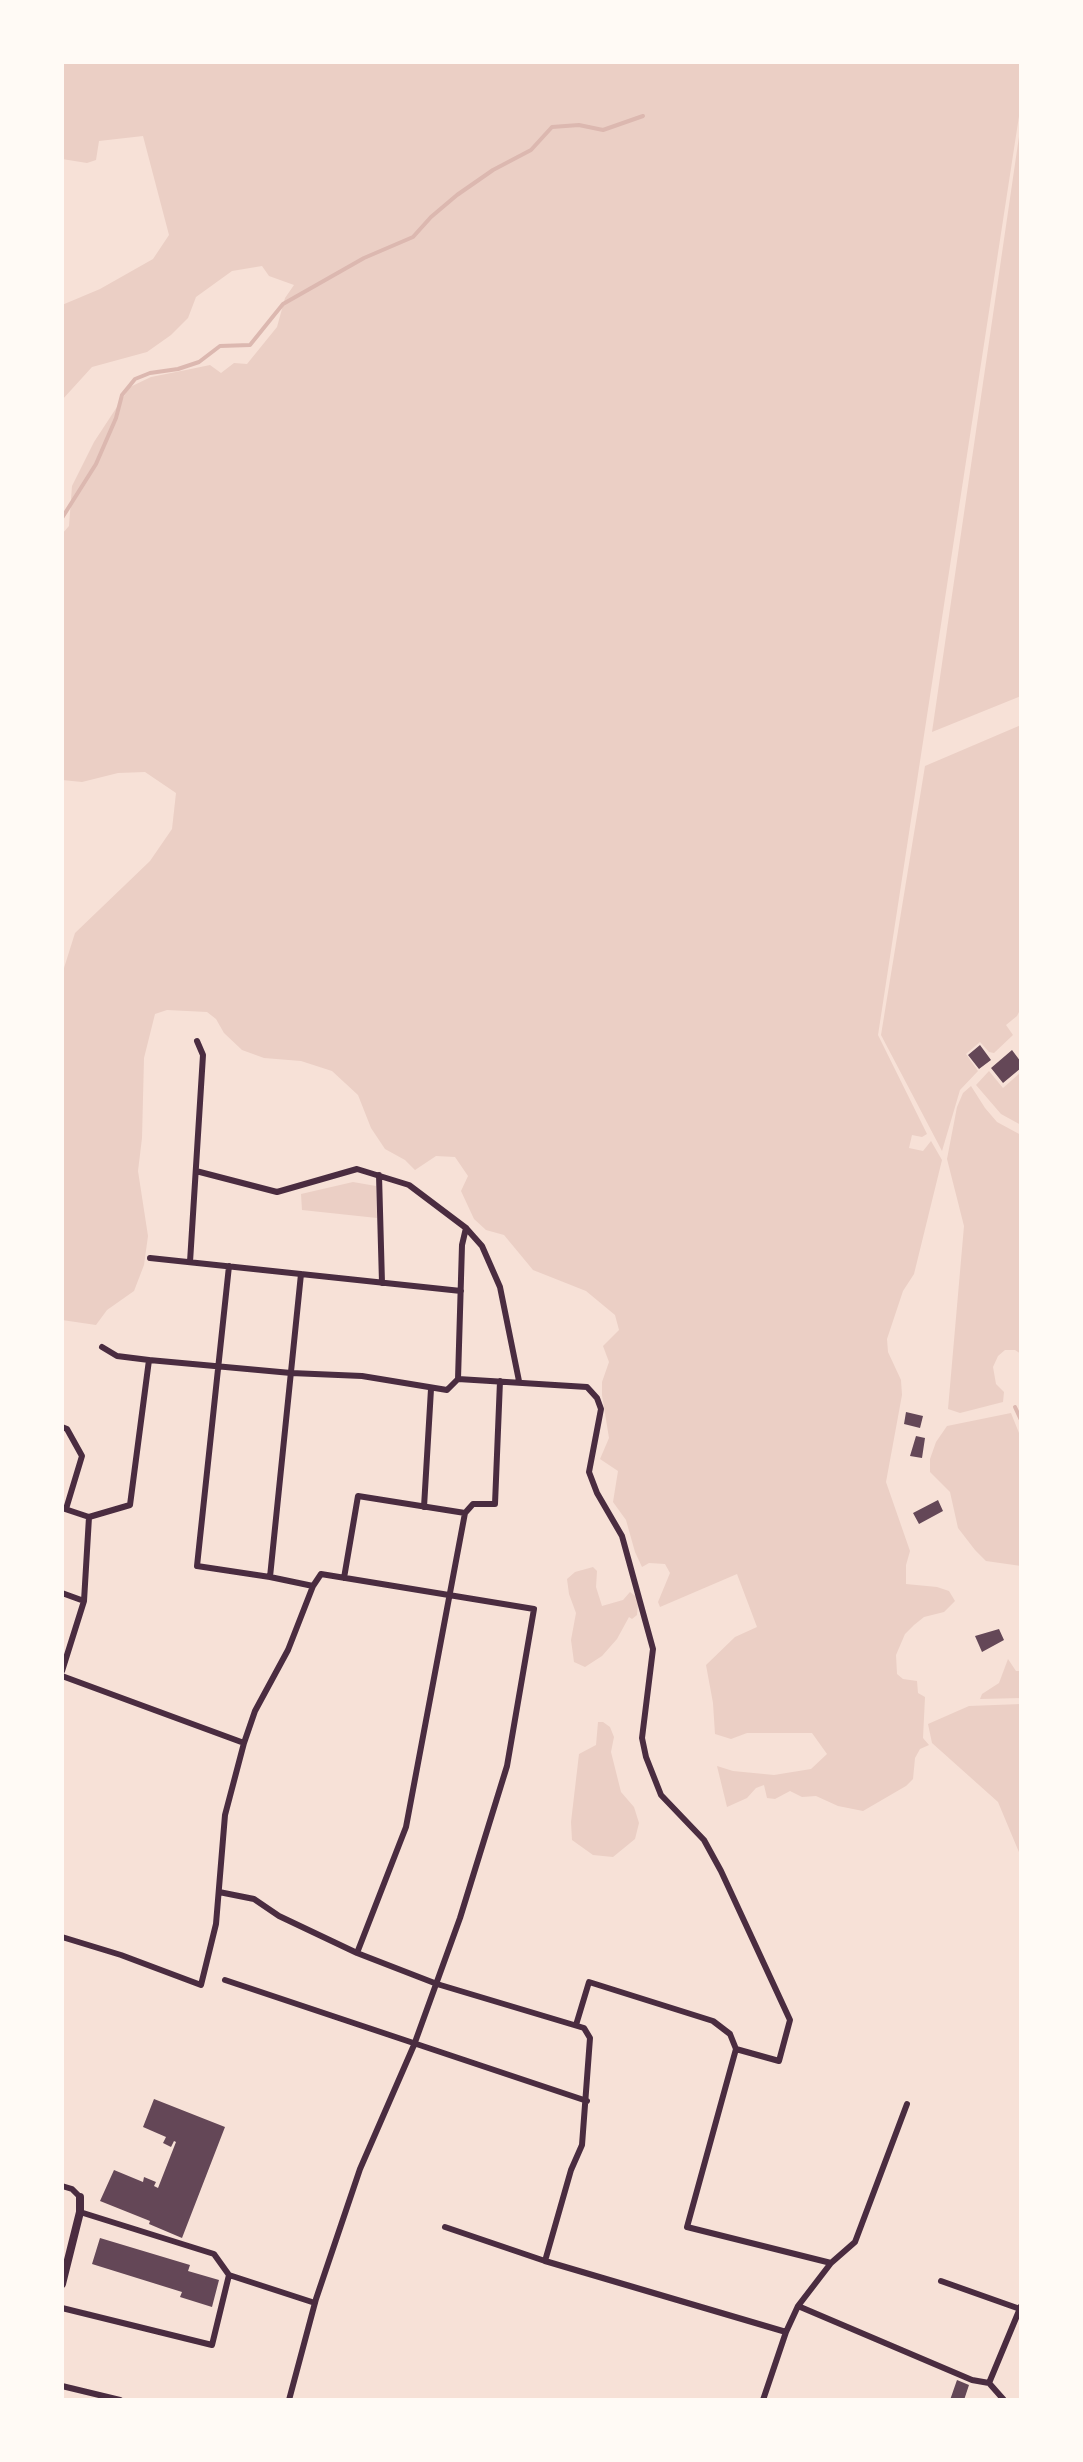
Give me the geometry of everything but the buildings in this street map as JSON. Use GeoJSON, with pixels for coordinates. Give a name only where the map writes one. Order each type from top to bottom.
{"type":"FeatureCollection","features":[{"type":"Feature","properties":{"kind":"street"},"geometry":{"type":"LineString","coordinates":[[190,1262],[203,1055],[197,1041]]}},
{"type":"Feature","properties":{"kind":"street"},"geometry":{"type":"LineString","coordinates":[[196,1171],[277,1192],[357,1169],[409,1185],[466,1228],[482,1246],[500,1287],[519,1381]]}},
{"type":"Feature","properties":{"kind":"street"},"geometry":{"type":"LineString","coordinates":[[379,1175],[382,1283]]}},
{"type":"Feature","properties":{"kind":"street"},"geometry":{"type":"LineString","coordinates":[[102,1347],[117,1356],[149,1360],[362,1376],[447,1390],[458,1379],[462,1245],[466,1228]]}},
{"type":"Feature","properties":{"kind":"street"},"geometry":{"type":"LineString","coordinates":[[150,1258],[461,1291]]}},
{"type":"Feature","properties":{"kind":"street"},"geometry":{"type":"LineString","coordinates":[[229,1266],[197,1566],[313,1586]]}},
{"type":"Feature","properties":{"kind":"street"},"geometry":{"type":"LineString","coordinates":[[270,1577],[301,1274]]}},
{"type":"Feature","properties":{"kind":"street"},"geometry":{"type":"LineString","coordinates":[[62,1427],[67,1429],[82,1456],[64,1508],[89,1517],[130,1505],[149,1360]]}},
{"type":"Feature","properties":{"kind":"street"},"geometry":{"type":"LineString","coordinates":[[458,1379],[587,1387],[597,1398],[601,1409],[589,1472],[597,1493],[622,1536],[653,1649],[642,1738],[646,1757],[661,1795],[704,1840],[721,1871],[790,2020],[779,2061],[736,2049]]}},
{"type":"Feature","properties":{"kind":"street"},"geometry":{"type":"LineString","coordinates":[[357,1953],[406,1827],[465,1513],[473,1504],[495,1504],[500,1381]]}},
{"type":"Feature","properties":{"kind":"street"},"geometry":{"type":"LineString","coordinates":[[424,1507],[431,1389]]}},
{"type":"Feature","properties":{"kind":"street"},"geometry":{"type":"LineString","coordinates":[[344,1578],[358,1496],[465,1513]]}},
{"type":"Feature","properties":{"kind":"street"},"geometry":{"type":"LineString","coordinates":[[89,1517],[84,1601],[62,1674],[244,1743]]}},
{"type":"Feature","properties":{"kind":"street"},"geometry":{"type":"LineString","coordinates":[[62,1937],[107,1950],[201,1985],[216,1924],[225,1815],[244,1743],[255,1711],[288,1650],[313,1586],[321,1574],[534,1609],[507,1766],[437,1984],[360,2169],[315,2303],[289,2400]]}},
{"type":"Feature","properties":{"kind":"street"},"geometry":{"type":"LineString","coordinates":[[62,1593],[84,1601]]}},
{"type":"Feature","properties":{"kind":"street"},"geometry":{"type":"LineString","coordinates":[[219,1892],[254,1899],[279,1916],[357,1953],[437,1984],[584,2028],[590,2038],[582,2145],[571,2170],[545,2261]]}},
{"type":"Feature","properties":{"kind":"street"},"geometry":{"type":"LineString","coordinates":[[225,1980],[587,2101]]}},
{"type":"Feature","properties":{"kind":"street"},"geometry":{"type":"LineString","coordinates":[[576,2025],[589,1982],[713,2021],[730,2034],[736,2049],[687,2227],[831,2263]]}},
{"type":"Feature","properties":{"kind":"street"},"geometry":{"type":"LineString","coordinates":[[763,2400],[798,2306],[831,2263],[855,2242],[907,2104]]}},
{"type":"Feature","properties":{"kind":"street"},"geometry":{"type":"LineString","coordinates":[[62,2186],[72,2189],[80,2197],[80,2212],[62,2284]]}},
{"type":"Feature","properties":{"kind":"street"},"geometry":{"type":"LineString","coordinates":[[80,2212],[214,2254],[229,2275],[315,2303]]}},
{"type":"Feature","properties":{"kind":"street"},"geometry":{"type":"LineString","coordinates":[[445,2227],[545,2261],[786,2332]]}},
{"type":"Feature","properties":{"kind":"street"},"geometry":{"type":"LineString","coordinates":[[62,2308],[212,2345],[229,2275]]}},
{"type":"Feature","properties":{"kind":"street"},"geometry":{"type":"LineString","coordinates":[[941,2281],[1020,2308],[989,2383]]}},
{"type":"Feature","properties":{"kind":"street"},"geometry":{"type":"LineString","coordinates":[[798,2306],[972,2380],[989,2383],[1004,2400]]}},
{"type":"Feature","properties":{"kind":"street"},"geometry":{"type":"LineString","coordinates":[[62,2386],[120,2400]]}},
{"type":"Feature","properties":{"kind":"shaded area"},"geometry":{"type":"Polygon","coordinates":[[[62,62],[1021,62],[1021,103],[878,1035],[927,1134],[922,1137],[912,1135],[909,1148],[923,1151],[931,1141],[942,1160],[914,1274],[903,1291],[887,1339],[888,1352],[901,1380],[902,1395],[886,1482],[910,1551],[906,1584],[949,1591],[955,1601],[944,1612],[924,1617],[914,1625],[905,1634],[896,1655],[897,1674],[903,1679],[917,1681],[918,1693],[925,1697],[923,1738],[929,1745],[920,1749],[915,1758],[913,1779],[906,1786],[863,1811],[838,1806],[816,1796],[802,1797],[790,1791],[775,1799],[767,1798],[764,1785],[756,1788],[747,1798],[727,1807],[717,1766],[733,1771],[774,1775],[811,1769],[827,1754],[812,1733],[747,1733],[731,1739],[715,1734],[706,1665],[735,1637],[757,1627],[737,1574],[660,1607],[658,1602],[670,1573],[665,1564],[649,1563],[642,1567],[626,1520],[613,1502],[618,1471],[600,1459],[609,1438],[602,1382],[609,1362],[603,1346],[619,1330],[615,1315],[586,1291],[533,1270],[504,1235],[486,1230],[474,1219],[461,1191],[468,1176],[455,1157],[436,1156],[415,1170],[405,1160],[385,1149],[371,1128],[358,1095],[332,1071],[301,1061],[264,1058],[242,1050],[207,1012],[167,1010],[155,1014],[144,1058],[138,1171],[148,1236],[144,1265],[134,1291],[107,1310],[96,1325],[62,1320],[64,968],[75,933],[150,861],[172,829],[176,793],[145,772],[118,773],[82,782],[62,780],[62,534],[69,526],[72,486],[94,442],[130,387],[151,377],[210,365],[221,373],[234,363],[247,364],[277,327],[285,298],[294,285],[269,276],[262,266],[232,271],[196,297],[188,318],[171,335],[147,352],[92,367],[62,400],[62,305],[100,289],[153,259],[169,235],[143,136],[99,141],[96,160],[87,163],[62,159],[62,62]]]}},
{"type":"Feature","properties":{"kind":"shaded area"},"geometry":{"type":"Polygon","coordinates":[[[1021,123],[1021,696],[932,732],[1021,123]]]}},
{"type":"Feature","properties":{"kind":"shaded area"},"geometry":{"type":"Polygon","coordinates":[[[1021,725],[1021,1008],[1006,1025],[1013,1035],[994,1053],[980,1042],[966,1054],[978,1071],[960,1090],[942,1151],[881,1035],[925,766],[1021,725]]]}},
{"type":"Feature","properties":{"kind":"shaded area"},"geometry":{"type":"Polygon","coordinates":[[[989,1071],[1003,1088],[1021,1072],[1021,1125],[1001,1114],[976,1085],[989,1071]]]}},
{"type":"Feature","properties":{"kind":"shaded area"},"geometry":{"type":"Polygon","coordinates":[[[971,1086],[997,1122],[1021,1135],[1021,1354],[1015,1350],[1005,1350],[993,1367],[996,1384],[1004,1392],[1003,1402],[960,1413],[948,1409],[964,1226],[947,1159],[957,1107],[963,1093],[971,1086]]]}},
{"type":"Feature","properties":{"kind":"shaded area"},"geometry":{"type":"Polygon","coordinates":[[[353,1182],[376,1186],[377,1218],[302,1210],[301,1194],[353,1182]]]}},
{"type":"Feature","properties":{"kind":"shaded area"},"geometry":{"type":"Polygon","coordinates":[[[1011,1413],[1021,1438],[1021,1566],[986,1561],[975,1550],[958,1528],[950,1492],[930,1472],[930,1459],[936,1442],[947,1426],[1011,1413]]]}},
{"type":"Feature","properties":{"kind":"shaded area"},"geometry":{"type":"Polygon","coordinates":[[[593,1567],[597,1571],[596,1587],[602,1606],[623,1600],[630,1592],[638,1598],[638,1605],[637,1615],[632,1619],[629,1617],[617,1639],[602,1656],[585,1667],[574,1662],[571,1640],[576,1613],[567,1579],[575,1572],[593,1567]]]}},
{"type":"Feature","properties":{"kind":"shaded area"},"geometry":{"type":"Polygon","coordinates":[[[1008,1659],[1016,1671],[1021,1671],[1021,1698],[980,1699],[982,1694],[999,1683],[1008,1659]]]}},
{"type":"Feature","properties":{"kind":"shaded area"},"geometry":{"type":"Polygon","coordinates":[[[1021,1704],[1021,1857],[998,1802],[932,1743],[928,1724],[969,1706],[1021,1704]]]}},
{"type":"Feature","properties":{"kind":"shaded area"},"geometry":{"type":"Polygon","coordinates":[[[598,1722],[610,1727],[614,1737],[611,1752],[621,1792],[634,1807],[639,1823],[635,1839],[613,1857],[593,1855],[572,1840],[571,1822],[579,1754],[596,1745],[598,1722]]]}},
{"type":"Feature","properties":{"kind":"waterway"},"geometry":{"type":"LineString","coordinates":[[62,518],[96,464],[116,418],[122,395],[135,379],[199,362],[220,346],[250,345],[283,304],[364,258],[413,237],[457,195],[493,170],[531,150],[552,127],[579,125],[603,130],[643,116]]}},
{"type":"Feature","properties":{"kind":"waterway"},"geometry":{"type":"LineString","coordinates":[[1015,1407],[1021,1420]]}}]}
